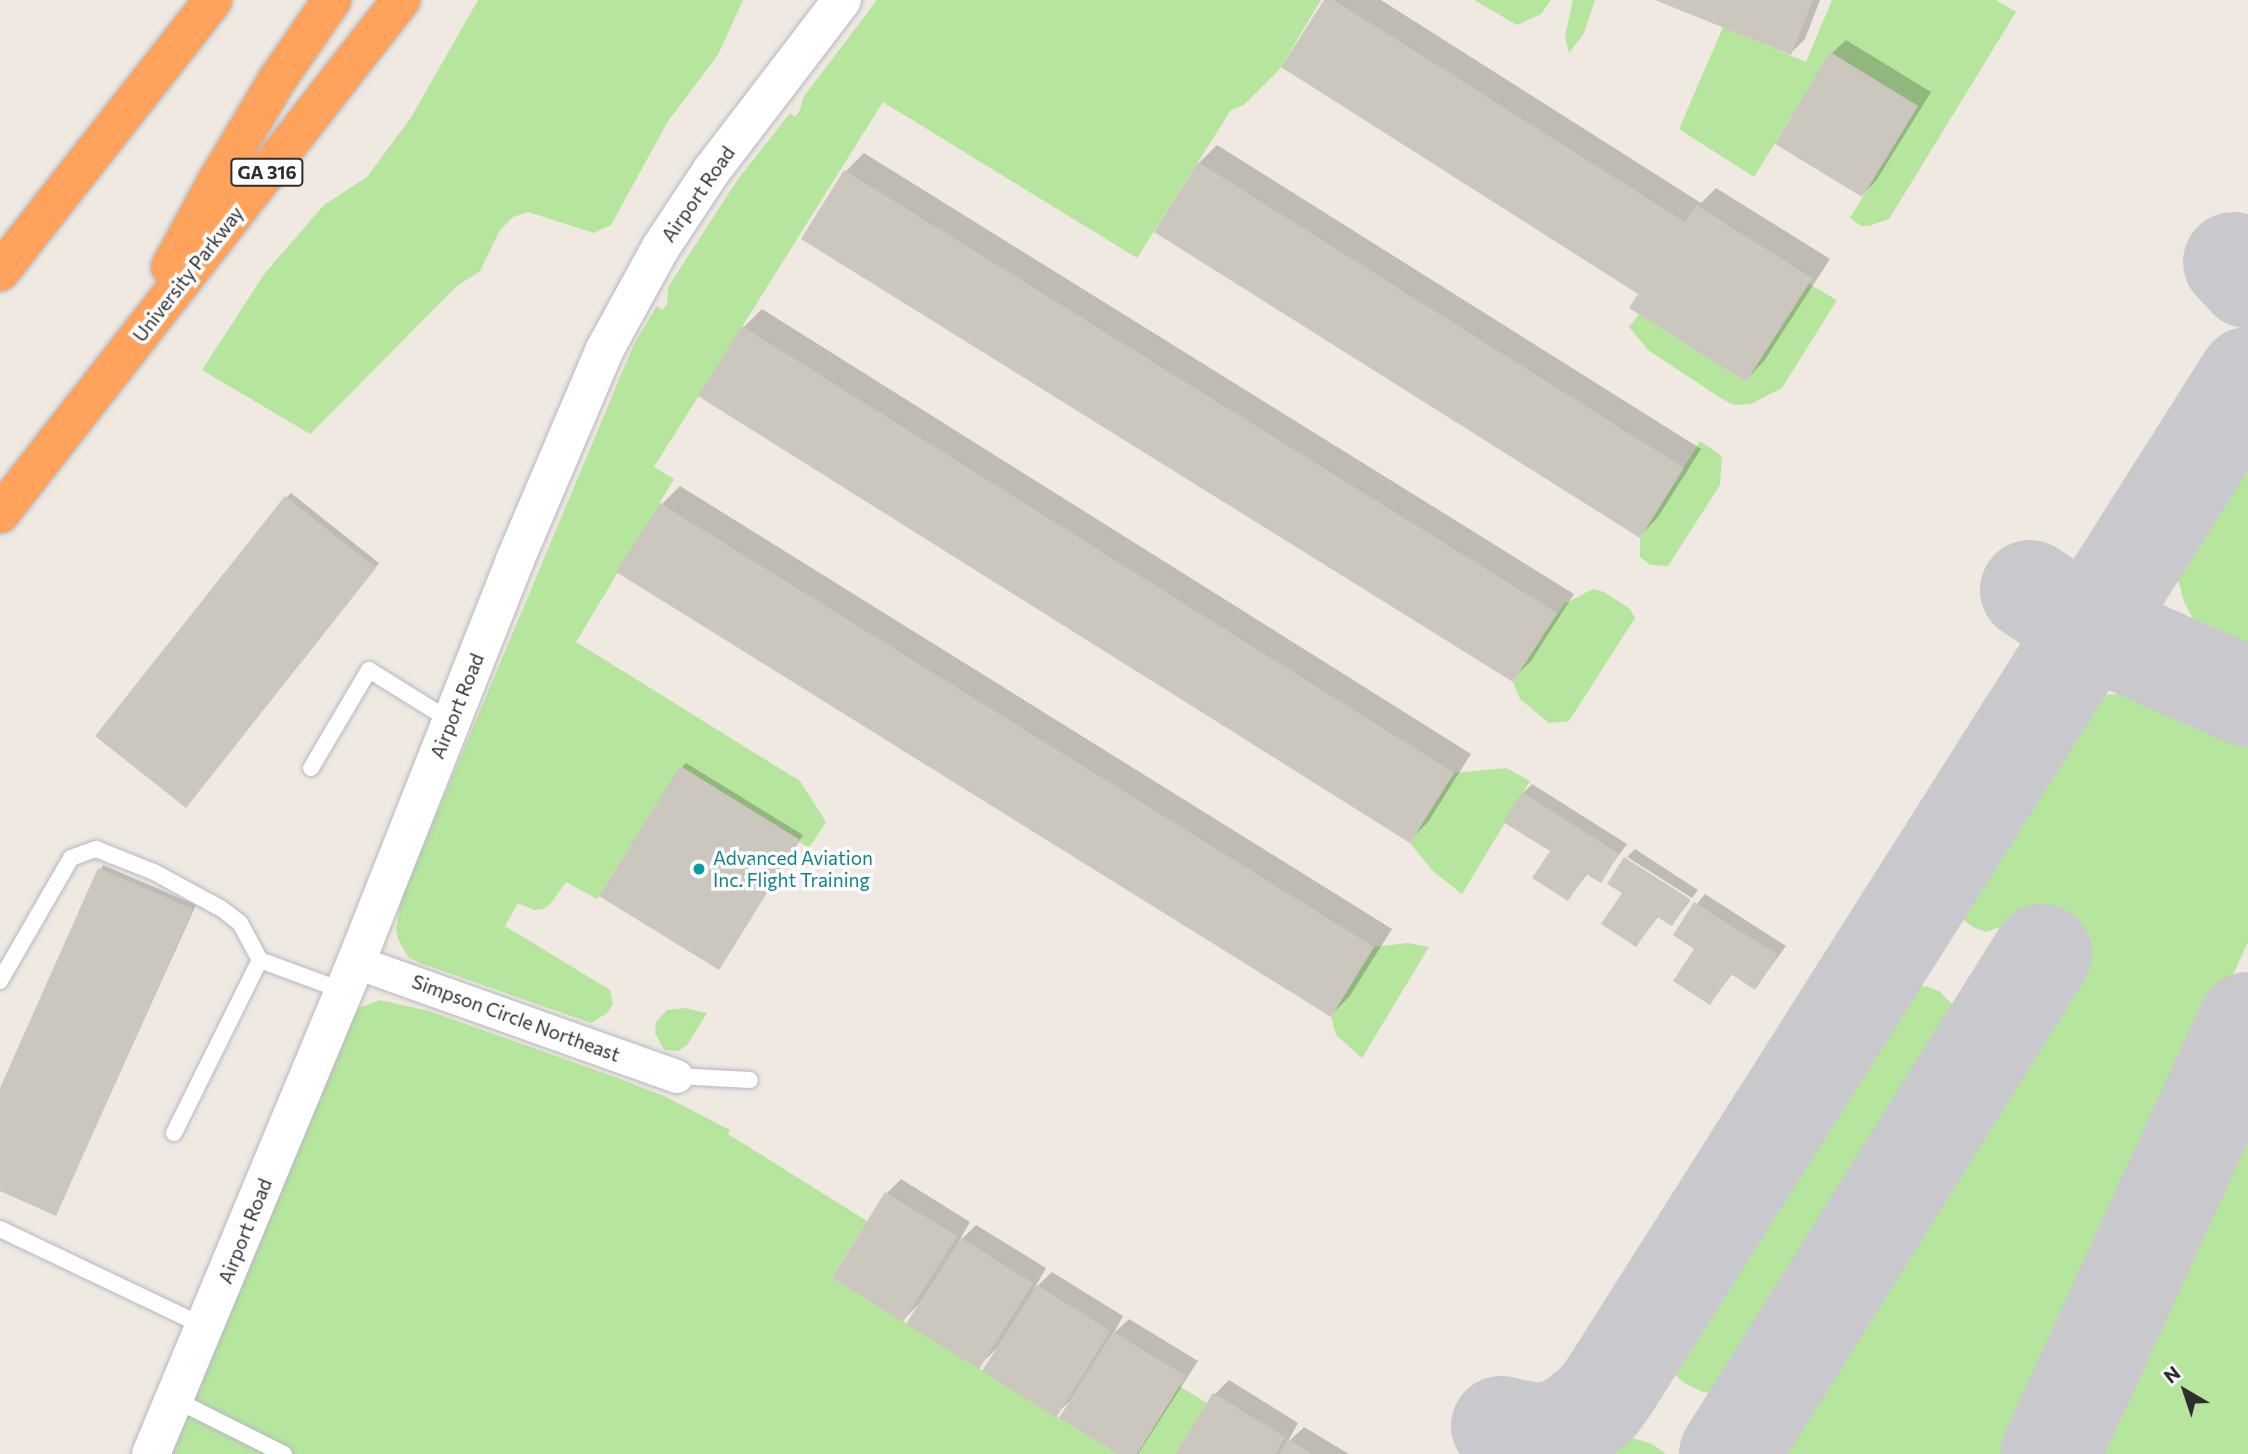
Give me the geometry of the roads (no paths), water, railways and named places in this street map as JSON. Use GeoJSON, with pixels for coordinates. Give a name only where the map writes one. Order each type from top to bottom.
{"type":"FeatureCollection","features":[{"type":"Feature","properties":{"kind":"highway"},"geometry":{"type":"LineString","coordinates":[[0,272],[213,0]]}},
{"type":"Feature","properties":{"kind":"highway"},"geometry":{"type":"LineString","coordinates":[[133,344],[218,179],[277,80],[332,0]]}},
{"type":"Feature","properties":{"kind":"highway","name":"University Parkway"},"geometry":{"type":"LineString","coordinates":[[0,514],[401,0]]}},
{"type":"Feature","properties":{"kind":"street","name":"Airport Road"},"geometry":{"type":"LineString","coordinates":[[150,1454],[206,1327],[604,351],[661,247],[712,170],[842,0]]}},
{"type":"Feature","properties":{"kind":"street","name":"Simpson Circle Northeast"},"geometry":{"type":"LineString","coordinates":[[350,976],[676,1076]]}},
{"type":"Feature","properties":{"kind":"lane"},"geometry":{"type":"LineString","coordinates":[[312,768],[369,670],[451,721]]}},
{"type":"Feature","properties":{"kind":"lane"},"geometry":{"type":"LineString","coordinates":[[0,981],[71,858],[96,849],[154,872],[222,909],[240,923],[260,960]]}},
{"type":"Feature","properties":{"kind":"lane"},"geometry":{"type":"LineString","coordinates":[[260,960],[350,976]]}},
{"type":"Feature","properties":{"kind":"lane"},"geometry":{"type":"LineString","coordinates":[[174,1133],[260,960]]}},
{"type":"Feature","properties":{"kind":"lane"},"geometry":{"type":"LineString","coordinates":[[676,1076],[750,1080]]}},
{"type":"Feature","properties":{"kind":"lane"},"geometry":{"type":"LineString","coordinates":[[0,1229],[206,1327]]}},
{"type":"Feature","properties":{"kind":"lane"},"geometry":{"type":"LineString","coordinates":[[174,1399],[284,1454]]}},
{"type":"Feature","properties":{"kind":"place","name":"Advanced Aviation Inc. Flight Training"},"geometry":{"type":"Point","coordinates":[699,869]}}]}
